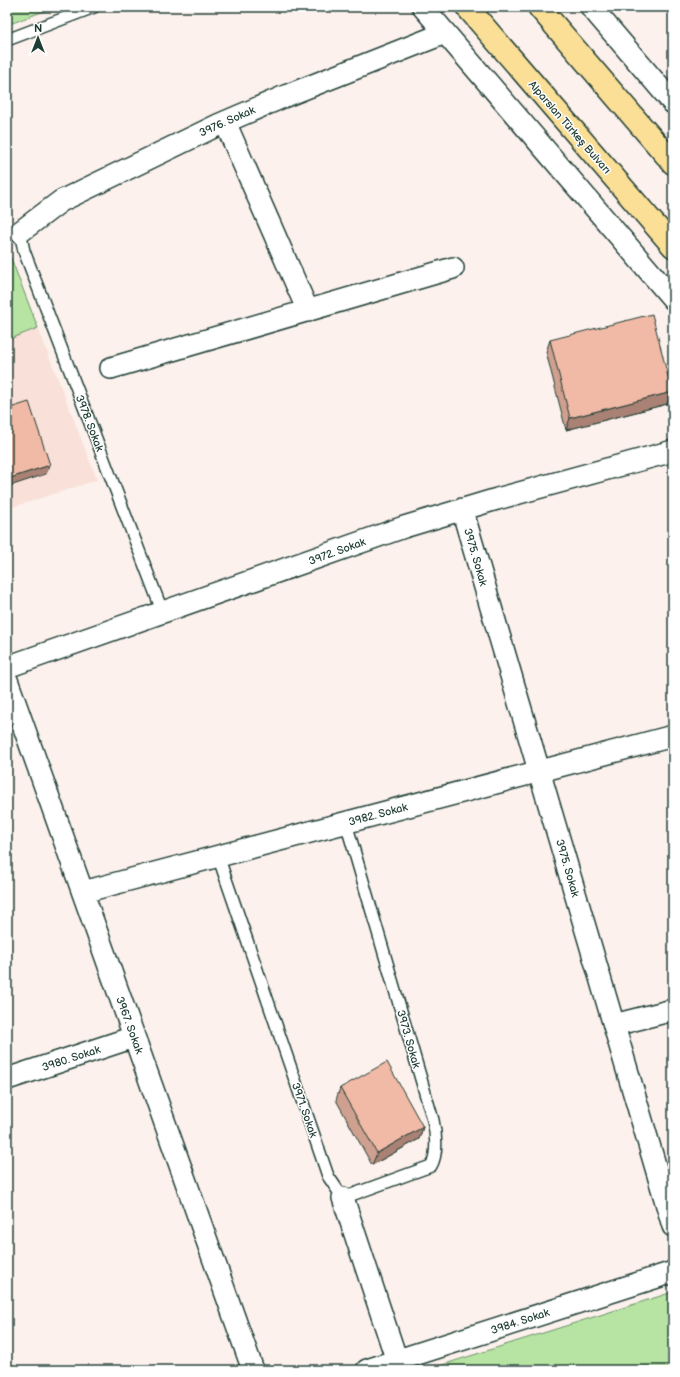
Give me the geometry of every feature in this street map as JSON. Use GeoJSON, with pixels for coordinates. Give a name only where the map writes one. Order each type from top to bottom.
{"type":"FeatureCollection","features":[{"type":"Feature","properties":{"kind":"highway","name":"Alparslan Türkeş Bulvarı"},"geometry":{"type":"LineString","coordinates":[[467,7],[673,246]]}},
{"type":"Feature","properties":{"kind":"highway"},"geometry":{"type":"LineString","coordinates":[[538,7],[673,163]]}},
{"type":"Feature","properties":{"kind":"street"},"geometry":{"type":"LineString","coordinates":[[423,7],[673,299]]}},
{"type":"Feature","properties":{"kind":"street"},"geometry":{"type":"LineString","coordinates":[[591,7],[673,103]]}},
{"type":"Feature","properties":{"kind":"street","name":"3976. Sokak"},"geometry":{"type":"LineString","coordinates":[[20,232],[61,201],[225,122],[445,33]]}},
{"type":"Feature","properties":{"kind":"street"},"geometry":{"type":"LineString","coordinates":[[225,122],[308,311]]}},
{"type":"Feature","properties":{"kind":"street"},"geometry":{"type":"LineString","coordinates":[[111,368],[453,268]]}},
{"type":"Feature","properties":{"kind":"street","name":"3972. Sokak"},"geometry":{"type":"LineString","coordinates":[[7,667],[404,527],[462,509],[673,451]]}},
{"type":"Feature","properties":{"kind":"street","name":"3975. Sokak"},"geometry":{"type":"LineString","coordinates":[[462,509],[673,1226]]}},
{"type":"Feature","properties":{"kind":"street","name":"3967. Sokak"},"geometry":{"type":"LineString","coordinates":[[7,680],[253,1370]]}},
{"type":"Feature","properties":{"kind":"street","name":"3982. Sokak"},"geometry":{"type":"LineString","coordinates":[[83,892],[673,736]]}},
{"type":"Feature","properties":{"kind":"street"},"geometry":{"type":"LineString","coordinates":[[614,1025],[673,1010]]}},
{"type":"Feature","properties":{"kind":"street","name":"3980. Sokak"},"geometry":{"type":"LineString","coordinates":[[7,1080],[134,1037]]}},
{"type":"Feature","properties":{"kind":"street","name":"3971. Sokak"},"geometry":{"type":"LineString","coordinates":[[344,1198],[397,1360]]}},
{"type":"Feature","properties":{"kind":"street","name":"3984. Sokak"},"geometry":{"type":"LineString","coordinates":[[367,1370],[673,1272]]}},
{"type":"Feature","properties":{"kind":"lane"},"geometry":{"type":"LineString","coordinates":[[7,40],[94,7]]}},
{"type":"Feature","properties":{"kind":"lane","name":"3978. Sokak"},"geometry":{"type":"LineString","coordinates":[[20,232],[24,252],[163,613]]}},
{"type":"Feature","properties":{"kind":"lane","name":"3973. Sokak"},"geometry":{"type":"LineString","coordinates":[[344,1198],[431,1166],[434,1158],[435,1138],[433,1120],[346,822]]}},
{"type":"Feature","properties":{"kind":"lane","name":"3971. Sokak"},"geometry":{"type":"LineString","coordinates":[[218,856],[328,1176],[344,1198]]}},
{"type":"Feature","properties":{"kind":"shaded area"},"geometry":{"type":"Polygon","coordinates":[[[7,248],[97,480],[7,509],[7,248]]]}},
{"type":"Feature","properties":{"kind":"green space"},"geometry":{"type":"Polygon","coordinates":[[[7,7],[55,7],[7,25],[7,7]]]}},
{"type":"Feature","properties":{"kind":"green space"},"geometry":{"type":"Polygon","coordinates":[[[7,248],[38,328],[7,340],[7,248]]]}},
{"type":"Feature","properties":{"kind":"green space"},"geometry":{"type":"Polygon","coordinates":[[[673,1292],[673,1367],[664,1370],[426,1370],[673,1292]]]}},
{"type":"Feature","properties":{"kind":"building"},"geometry":{"type":"Polygon","coordinates":[[[652,314],[672,392],[570,418],[550,340],[652,314]]]}},
{"type":"Feature","properties":{"kind":"building"},"geometry":{"type":"Polygon","coordinates":[[[29,402],[50,465],[7,479],[7,409],[29,402]]]}},
{"type":"Feature","properties":{"kind":"building"},"geometry":{"type":"Polygon","coordinates":[[[387,1062],[423,1127],[377,1153],[340,1088],[387,1062]]]}}]}
